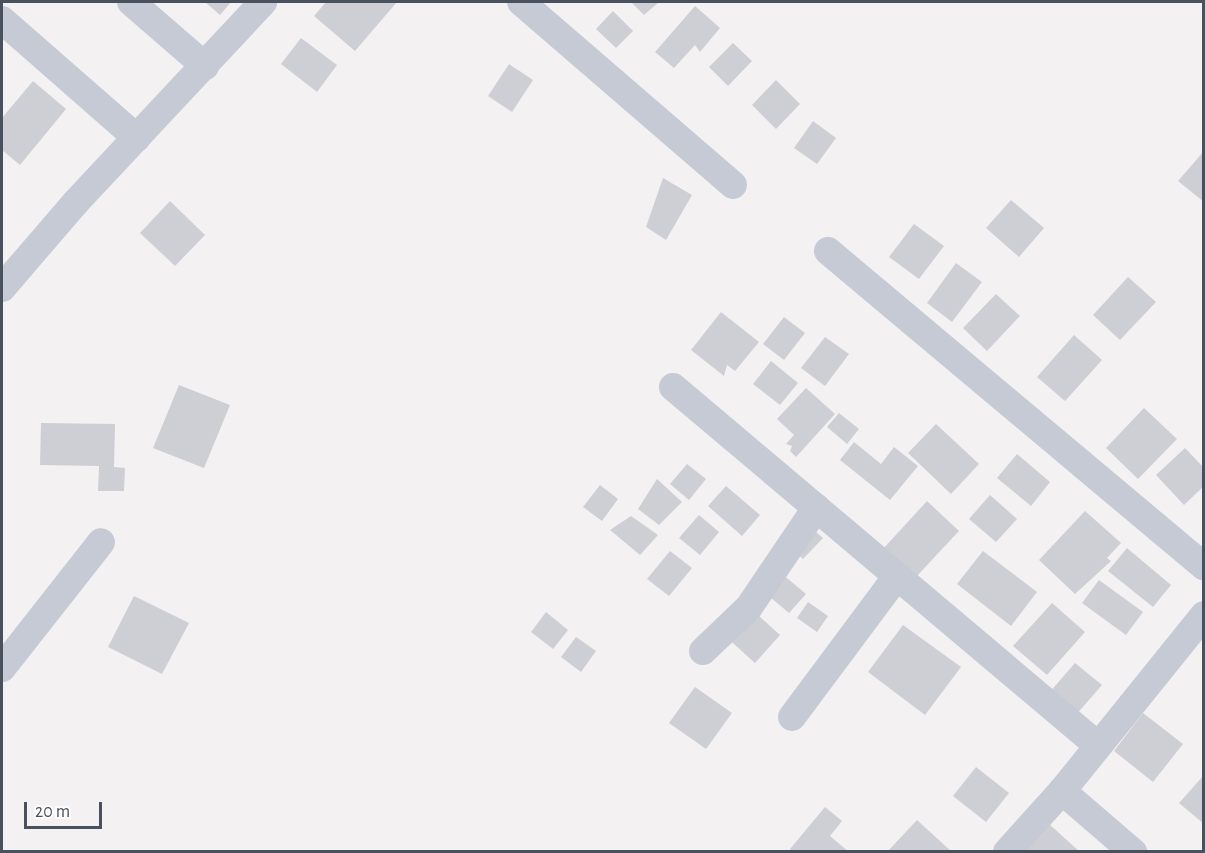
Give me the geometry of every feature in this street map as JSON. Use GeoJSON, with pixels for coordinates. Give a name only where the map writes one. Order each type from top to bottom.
{"type":"FeatureCollection","features":[{"type":"Feature","properties":{"kind":"street"},"geometry":{"type":"LineString","coordinates":[[131,2],[204,66]]}},
{"type":"Feature","properties":{"kind":"street"},"geometry":{"type":"LineString","coordinates":[[2,288],[263,2]]}},
{"type":"Feature","properties":{"kind":"street"},"geometry":{"type":"LineString","coordinates":[[521,2],[733,185]]}},
{"type":"Feature","properties":{"kind":"street"},"geometry":{"type":"LineString","coordinates":[[2,20],[137,138]]}},
{"type":"Feature","properties":{"kind":"street"},"geometry":{"type":"LineString","coordinates":[[828,251],[1203,567]]}},
{"type":"Feature","properties":{"kind":"street"},"geometry":{"type":"LineString","coordinates":[[673,387],[1096,744]]}},
{"type":"Feature","properties":{"kind":"street"},"geometry":{"type":"LineString","coordinates":[[703,651],[749,607],[816,508]]}},
{"type":"Feature","properties":{"kind":"street"},"geometry":{"type":"LineString","coordinates":[[2,668],[101,542]]}},
{"type":"Feature","properties":{"kind":"street"},"geometry":{"type":"LineString","coordinates":[[792,717],[897,576]]}},
{"type":"Feature","properties":{"kind":"street"},"geometry":{"type":"LineString","coordinates":[[1007,852],[1062,791],[1096,744],[1203,615]]}},
{"type":"Feature","properties":{"kind":"street"},"geometry":{"type":"LineString","coordinates":[[1062,791],[1133,852]]}},
{"type":"Feature","properties":{"kind":"building"},"geometry":{"type":"Polygon","coordinates":[[[205,2],[231,2],[220,15],[205,2]]]}},
{"type":"Feature","properties":{"kind":"building"},"geometry":{"type":"Polygon","coordinates":[[[326,2],[397,2],[355,51],[314,16],[326,2]]]}},
{"type":"Feature","properties":{"kind":"building"},"geometry":{"type":"Polygon","coordinates":[[[631,2],[659,2],[644,15],[631,2]]]}},
{"type":"Feature","properties":{"kind":"building"},"geometry":{"type":"Polygon","coordinates":[[[695,6],[720,28],[700,52],[695,45],[674,68],[655,52],[695,6]]]}},
{"type":"Feature","properties":{"kind":"building"},"geometry":{"type":"Polygon","coordinates":[[[613,11],[633,31],[616,48],[596,29],[613,11]]]}},
{"type":"Feature","properties":{"kind":"building"},"geometry":{"type":"Polygon","coordinates":[[[301,38],[337,65],[317,92],[281,64],[301,38]]]}},
{"type":"Feature","properties":{"kind":"building"},"geometry":{"type":"Polygon","coordinates":[[[733,43],[752,61],[728,86],[709,67],[733,43]]]}},
{"type":"Feature","properties":{"kind":"building"},"geometry":{"type":"Polygon","coordinates":[[[509,64],[533,80],[512,112],[488,96],[509,64]]]}},
{"type":"Feature","properties":{"kind":"building"},"geometry":{"type":"Polygon","coordinates":[[[776,80],[800,104],[776,129],[752,105],[776,80]]]}},
{"type":"Feature","properties":{"kind":"building"},"geometry":{"type":"Polygon","coordinates":[[[33,81],[66,109],[20,165],[2,150],[2,118],[33,81]]]}},
{"type":"Feature","properties":{"kind":"building"},"geometry":{"type":"Polygon","coordinates":[[[813,121],[836,138],[817,164],[794,148],[813,121]]]}},
{"type":"Feature","properties":{"kind":"building"},"geometry":{"type":"Polygon","coordinates":[[[1204,151],[1204,202],[1178,181],[1204,151]]]}},
{"type":"Feature","properties":{"kind":"building"},"geometry":{"type":"Polygon","coordinates":[[[663,178],[692,195],[666,240],[646,227],[663,178]]]}},
{"type":"Feature","properties":{"kind":"building"},"geometry":{"type":"Polygon","coordinates":[[[1011,200],[1044,228],[1019,257],[986,228],[1011,200]]]}},
{"type":"Feature","properties":{"kind":"building"},"geometry":{"type":"Polygon","coordinates":[[[170,201],[205,235],[175,266],[140,233],[170,201]]]}},
{"type":"Feature","properties":{"kind":"building"},"geometry":{"type":"Polygon","coordinates":[[[914,224],[944,246],[919,279],[889,257],[914,224]]]}},
{"type":"Feature","properties":{"kind":"building"},"geometry":{"type":"Polygon","coordinates":[[[956,263],[982,282],[952,322],[927,303],[956,263]]]}},
{"type":"Feature","properties":{"kind":"building"},"geometry":{"type":"Polygon","coordinates":[[[1128,277],[1156,302],[1120,340],[1093,315],[1128,277]]]}},
{"type":"Feature","properties":{"kind":"building"},"geometry":{"type":"Polygon","coordinates":[[[996,294],[1020,316],[987,351],[963,328],[996,294]]]}},
{"type":"Feature","properties":{"kind":"building"},"geometry":{"type":"Polygon","coordinates":[[[721,312],[759,342],[735,371],[727,365],[724,376],[691,350],[721,312]]]}},
{"type":"Feature","properties":{"kind":"building"},"geometry":{"type":"Polygon","coordinates":[[[784,317],[805,333],[784,360],[763,344],[784,317]]]}},
{"type":"Feature","properties":{"kind":"building"},"geometry":{"type":"Polygon","coordinates":[[[1074,335],[1102,360],[1065,401],[1037,377],[1074,335]]]}},
{"type":"Feature","properties":{"kind":"building"},"geometry":{"type":"Polygon","coordinates":[[[825,337],[849,354],[825,386],[801,368],[825,337]]]}},
{"type":"Feature","properties":{"kind":"building"},"geometry":{"type":"Polygon","coordinates":[[[771,361],[798,383],[780,405],[753,384],[771,361]]]}},
{"type":"Feature","properties":{"kind":"building"},"geometry":{"type":"Polygon","coordinates":[[[179,385],[230,405],[204,468],[153,448],[179,385]]]}},
{"type":"Feature","properties":{"kind":"building"},"geometry":{"type":"Polygon","coordinates":[[[806,388],[835,414],[796,457],[790,451],[792,446],[786,444],[794,435],[777,419],[806,388]]]}},
{"type":"Feature","properties":{"kind":"building"},"geometry":{"type":"Polygon","coordinates":[[[1144,408],[1177,439],[1138,479],[1106,448],[1144,408]]]}},
{"type":"Feature","properties":{"kind":"building"},"geometry":{"type":"Polygon","coordinates":[[[839,413],[859,429],[847,444],[827,427],[839,413]]]}},
{"type":"Feature","properties":{"kind":"building"},"geometry":{"type":"Polygon","coordinates":[[[41,423],[115,424],[114,467],[125,468],[124,491],[98,491],[99,466],[40,465],[41,423]]]}},
{"type":"Feature","properties":{"kind":"building"},"geometry":{"type":"Polygon","coordinates":[[[936,424],[979,464],[951,494],[908,453],[936,424]]]}},
{"type":"Feature","properties":{"kind":"building"},"geometry":{"type":"Polygon","coordinates":[[[854,442],[881,464],[894,447],[918,466],[890,500],[840,460],[854,442]]]}},
{"type":"Feature","properties":{"kind":"building"},"geometry":{"type":"Polygon","coordinates":[[[1185,448],[1204,468],[1204,486],[1184,505],[1156,475],[1185,448]]]}},
{"type":"Feature","properties":{"kind":"building"},"geometry":{"type":"Polygon","coordinates":[[[1017,454],[1050,482],[1031,506],[997,478],[1017,454]]]}},
{"type":"Feature","properties":{"kind":"building"},"geometry":{"type":"Polygon","coordinates":[[[687,464],[706,479],[689,500],[670,484],[687,464]]]}},
{"type":"Feature","properties":{"kind":"building"},"geometry":{"type":"Polygon","coordinates":[[[657,479],[682,502],[659,525],[638,509],[657,479]]]}},
{"type":"Feature","properties":{"kind":"building"},"geometry":{"type":"Polygon","coordinates":[[[600,485],[618,499],[602,521],[583,507],[600,485]]]}},
{"type":"Feature","properties":{"kind":"building"},"geometry":{"type":"Polygon","coordinates":[[[726,486],[760,515],[742,536],[708,506],[726,486]]]}},
{"type":"Feature","properties":{"kind":"building"},"geometry":{"type":"Polygon","coordinates":[[[990,495],[1017,519],[996,542],[969,519],[990,495]]]}},
{"type":"Feature","properties":{"kind":"building"},"geometry":{"type":"Polygon","coordinates":[[[927,501],[959,531],[915,578],[883,549],[927,501]]]}},
{"type":"Feature","properties":{"kind":"building"},"geometry":{"type":"Polygon","coordinates":[[[1085,511],[1121,543],[1107,558],[1111,561],[1075,594],[1039,560],[1085,511]]]}},
{"type":"Feature","properties":{"kind":"building"},"geometry":{"type":"Polygon","coordinates":[[[699,515],[719,532],[700,555],[679,538],[699,515]]]}},
{"type":"Feature","properties":{"kind":"building"},"geometry":{"type":"Polygon","coordinates":[[[631,516],[658,535],[640,555],[610,530],[631,516]]]}},
{"type":"Feature","properties":{"kind":"building"},"geometry":{"type":"Polygon","coordinates":[[[810,527],[823,538],[803,559],[791,548],[810,527]]]}},
{"type":"Feature","properties":{"kind":"building"},"geometry":{"type":"Polygon","coordinates":[[[1127,548],[1171,585],[1153,607],[1108,571],[1127,548]]]}},
{"type":"Feature","properties":{"kind":"building"},"geometry":{"type":"Polygon","coordinates":[[[670,551],[692,568],[669,596],[647,579],[670,551]]]}},
{"type":"Feature","properties":{"kind":"building"},"geometry":{"type":"Polygon","coordinates":[[[983,551],[1037,592],[1011,626],[957,584],[983,551]]]}},
{"type":"Feature","properties":{"kind":"building"},"geometry":{"type":"Polygon","coordinates":[[[781,573],[806,594],[789,613],[764,592],[781,573]]]}},
{"type":"Feature","properties":{"kind":"building"},"geometry":{"type":"Polygon","coordinates":[[[1099,580],[1143,612],[1126,635],[1082,603],[1099,580]]]}},
{"type":"Feature","properties":{"kind":"building"},"geometry":{"type":"Polygon","coordinates":[[[134,596],[189,623],[162,674],[108,647],[134,596]]]}},
{"type":"Feature","properties":{"kind":"building"},"geometry":{"type":"Polygon","coordinates":[[[808,602],[828,616],[817,632],[797,618],[808,602]]]}},
{"type":"Feature","properties":{"kind":"building"},"geometry":{"type":"Polygon","coordinates":[[[1052,603],[1085,632],[1047,675],[1013,646],[1052,603]]]}},
{"type":"Feature","properties":{"kind":"building"},"geometry":{"type":"Polygon","coordinates":[[[749,607],[780,635],[755,663],[724,635],[749,607]]]}},
{"type":"Feature","properties":{"kind":"building"},"geometry":{"type":"Polygon","coordinates":[[[546,612],[568,630],[553,649],[531,632],[546,612]]]}},
{"type":"Feature","properties":{"kind":"building"},"geometry":{"type":"Polygon","coordinates":[[[903,625],[961,667],[925,715],[868,672],[903,625]]]}},
{"type":"Feature","properties":{"kind":"building"},"geometry":{"type":"Polygon","coordinates":[[[576,637],[596,651],[581,672],[561,657],[576,637]]]}},
{"type":"Feature","properties":{"kind":"building"},"geometry":{"type":"Polygon","coordinates":[[[1075,663],[1102,685],[1075,716],[1049,693],[1075,663]]]}},
{"type":"Feature","properties":{"kind":"building"},"geometry":{"type":"Polygon","coordinates":[[[695,687],[732,713],[706,749],[669,723],[695,687]]]}},
{"type":"Feature","properties":{"kind":"building"},"geometry":{"type":"Polygon","coordinates":[[[1143,713],[1183,744],[1153,782],[1114,751],[1143,713]]]}},
{"type":"Feature","properties":{"kind":"building"},"geometry":{"type":"Polygon","coordinates":[[[976,767],[1009,793],[986,822],[953,796],[976,767]]]}},
{"type":"Feature","properties":{"kind":"building"},"geometry":{"type":"Polygon","coordinates":[[[1204,775],[1204,824],[1179,803],[1204,775]]]}},
{"type":"Feature","properties":{"kind":"building"},"geometry":{"type":"Polygon","coordinates":[[[825,807],[842,821],[830,836],[849,852],[793,852],[790,849],[825,807]]]}},
{"type":"Feature","properties":{"kind":"building"},"geometry":{"type":"Polygon","coordinates":[[[917,820],[952,852],[889,850],[917,820]]]}},
{"type":"Feature","properties":{"kind":"building"},"geometry":{"type":"Polygon","coordinates":[[[1049,824],[1080,852],[1025,852],[1049,824]]]}}]}
